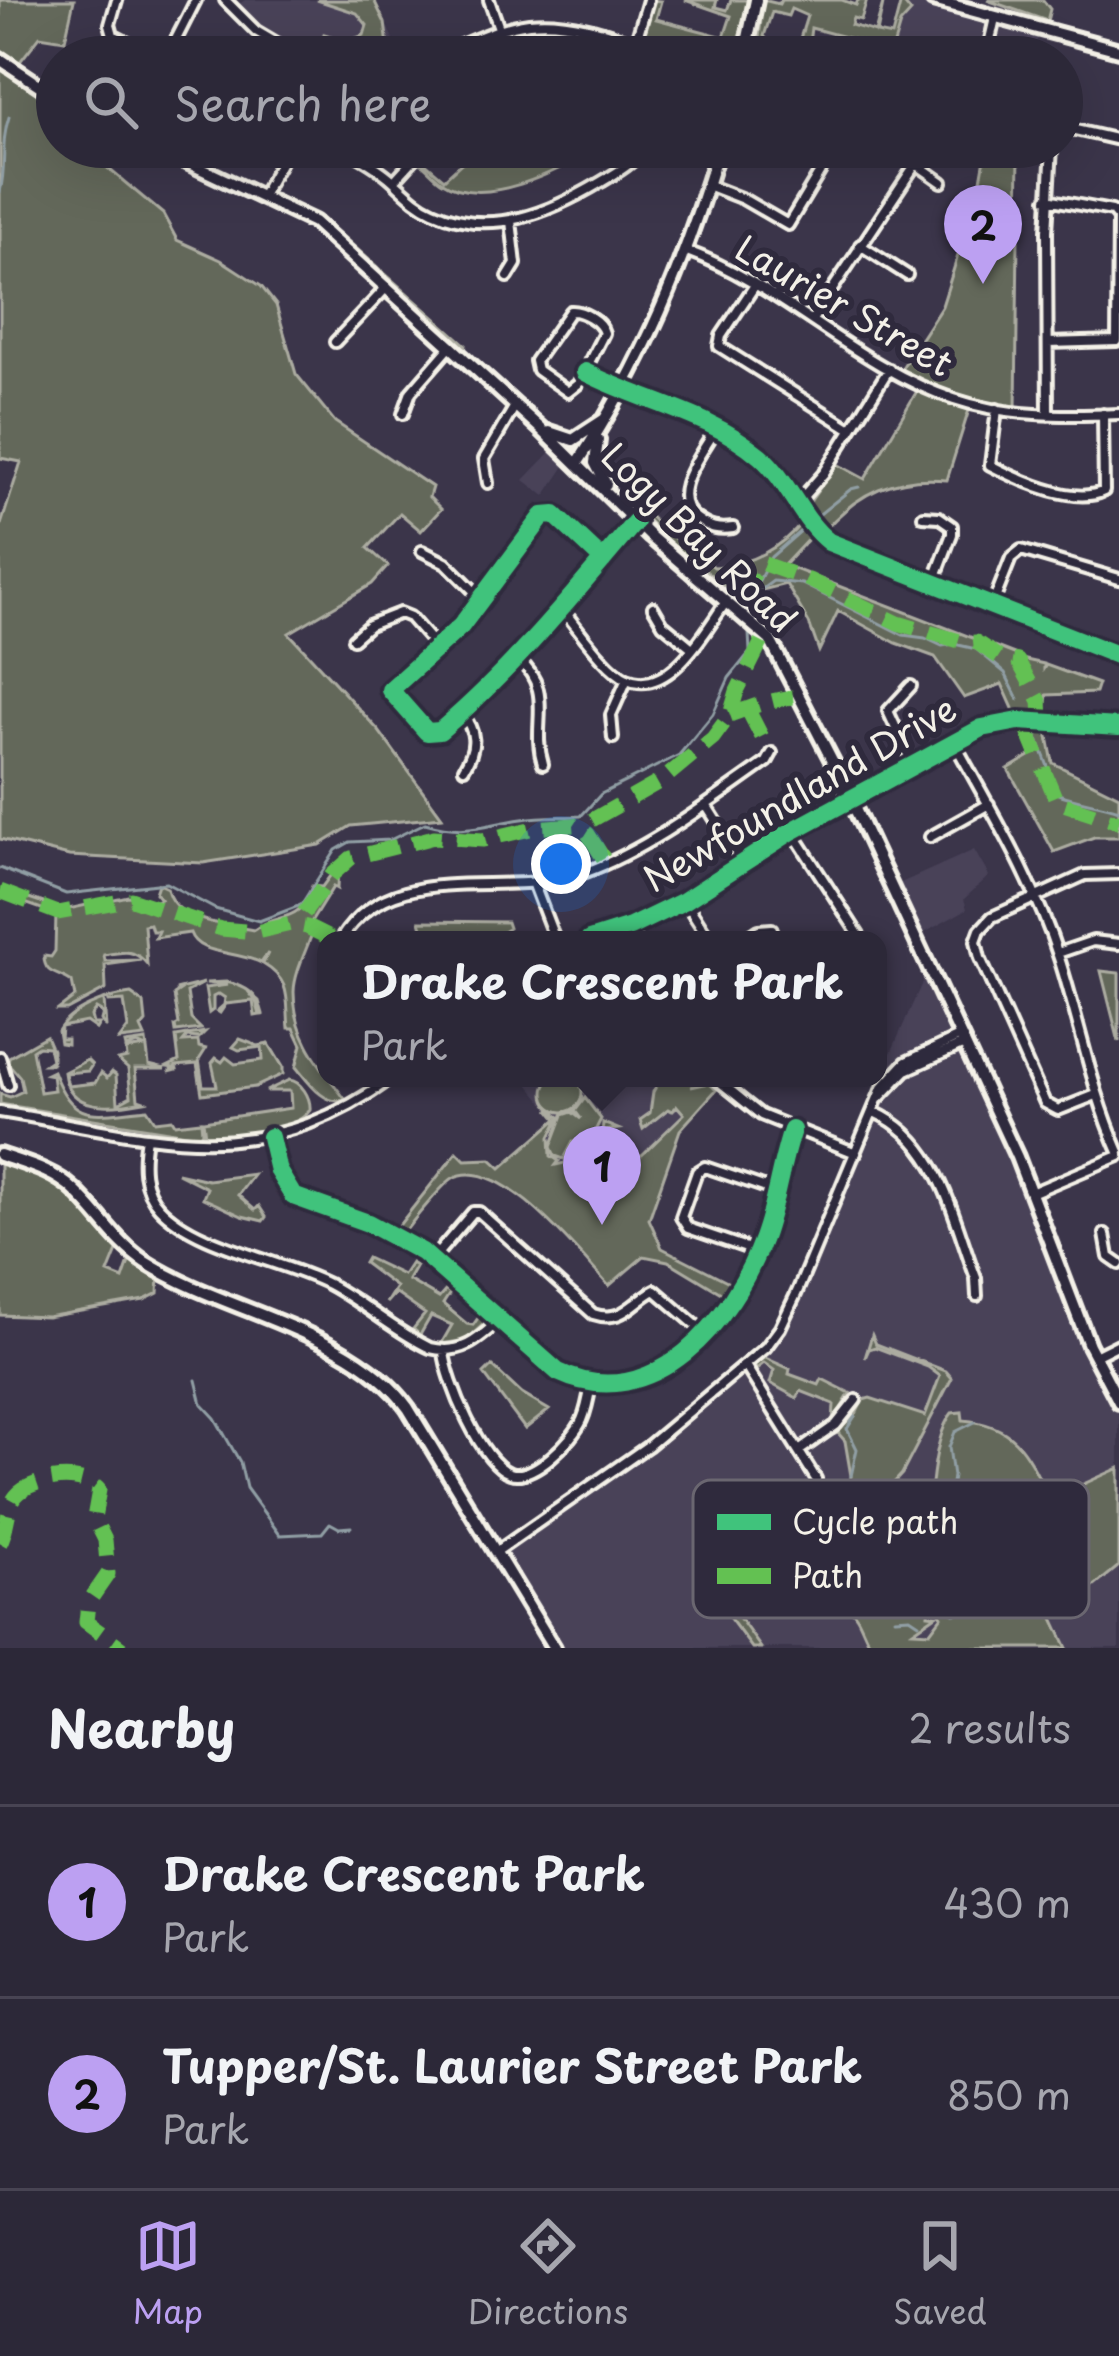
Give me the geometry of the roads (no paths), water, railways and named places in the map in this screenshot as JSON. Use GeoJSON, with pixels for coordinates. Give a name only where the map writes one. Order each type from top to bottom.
{"type":"FeatureCollection","features":[{"type":"Feature","properties":{"kind":"main road"},"geometry":{"type":"LineString","coordinates":[[749,36],[756,0]]}},
{"type":"Feature","properties":{"kind":"main road"},"geometry":{"type":"LineString","coordinates":[[933,0],[1065,36]]}},
{"type":"Feature","properties":{"kind":"main road"},"geometry":{"type":"LineString","coordinates":[[1083,41],[1119,50]]}},
{"type":"Feature","properties":{"kind":"main road"},"geometry":{"type":"LineString","coordinates":[[0,59],[36,84]]}},
{"type":"Feature","properties":{"kind":"main road","name":"Logy Bay Road"},"geometry":{"type":"LineString","coordinates":[[201,168],[314,222],[540,428],[635,522],[757,625],[787,667],[850,797],[1031,1193],[1094,1356],[1118,1399]]}},
{"type":"Feature","properties":{"kind":"main road"},"geometry":{"type":"LineString","coordinates":[[577,464],[623,392],[687,251],[712,168]]}},
{"type":"Feature","properties":{"kind":"main road"},"geometry":{"type":"LineString","coordinates":[[540,428],[573,440],[608,418]]}},
{"type":"Feature","properties":{"kind":"main road"},"geometry":{"type":"LineString","coordinates":[[599,431],[595,463],[611,498]]}},
{"type":"Feature","properties":{"kind":"main road"},"geometry":{"type":"LineString","coordinates":[[0,1155],[64,1182],[129,1250],[157,1269],[328,1346],[377,1374],[408,1408],[554,1648]]}},
{"type":"Feature","properties":{"kind":"street"},"geometry":{"type":"LineString","coordinates":[[115,36],[110,24],[117,0]]}},
{"type":"Feature","properties":{"kind":"street"},"geometry":{"type":"LineString","coordinates":[[177,36],[196,0]]}},
{"type":"Feature","properties":{"kind":"street"},"geometry":{"type":"LineString","coordinates":[[225,0],[264,36]]}},
{"type":"Feature","properties":{"kind":"street"},"geometry":{"type":"LineString","coordinates":[[489,0],[500,31]]}},
{"type":"Feature","properties":{"kind":"street"},"geometry":{"type":"LineString","coordinates":[[637,36],[648,0]]}},
{"type":"Feature","properties":{"kind":"street"},"geometry":{"type":"LineString","coordinates":[[991,36],[995,18]]}},
{"type":"Feature","properties":{"kind":"street"},"geometry":{"type":"LineString","coordinates":[[487,36],[529,23],[555,23],[604,36]]}},
{"type":"Feature","properties":{"kind":"street"},"geometry":{"type":"LineString","coordinates":[[1083,132],[1119,140]]}},
{"type":"Feature","properties":{"kind":"street"},"geometry":{"type":"LineString","coordinates":[[262,196],[277,168]]}},
{"type":"Feature","properties":{"kind":"street"},"geometry":{"type":"LineString","coordinates":[[373,168],[438,214],[472,223],[511,220],[570,201],[623,168]]}},
{"type":"Feature","properties":{"kind":"street"},"geometry":{"type":"LineString","coordinates":[[394,182],[406,168]]}},
{"type":"Feature","properties":{"kind":"street"},"geometry":{"type":"LineString","coordinates":[[707,185],[788,225],[822,168]]}},
{"type":"Feature","properties":{"kind":"street"},"geometry":{"type":"LineString","coordinates":[[812,320],[912,168]]}},
{"type":"Feature","properties":{"kind":"street"},"geometry":{"type":"LineString","coordinates":[[922,168],[942,182]]}},
{"type":"Feature","properties":{"kind":"street"},"geometry":{"type":"LineString","coordinates":[[1048,415],[1050,168]]}},
{"type":"Feature","properties":{"kind":"street"},"geometry":{"type":"LineString","coordinates":[[1047,200],[1112,211],[1118,218],[1117,341],[1048,343]]}},
{"type":"Feature","properties":{"kind":"street"},"geometry":{"type":"LineString","coordinates":[[508,277],[516,264],[511,220]]}},
{"type":"Feature","properties":{"kind":"street"},"geometry":{"type":"LineString","coordinates":[[860,244],[907,275]]}},
{"type":"Feature","properties":{"kind":"street","name":"Laurier Street"},"geometry":{"type":"LineString","coordinates":[[687,251],[718,263],[889,369],[947,397],[1048,415],[1119,414]]}},
{"type":"Feature","properties":{"kind":"street"},"geometry":{"type":"LineString","coordinates":[[754,284],[719,346],[851,429]]}},
{"type":"Feature","properties":{"kind":"street"},"geometry":{"type":"LineString","coordinates":[[335,342],[387,287]]}},
{"type":"Feature","properties":{"kind":"street"},"geometry":{"type":"LineString","coordinates":[[574,310],[603,329],[585,372],[575,388],[563,392],[535,366],[538,355],[574,310]]}},
{"type":"Feature","properties":{"kind":"street"},"geometry":{"type":"LineString","coordinates":[[403,414],[411,392],[451,346]]}},
{"type":"Feature","properties":{"kind":"street"},"geometry":{"type":"LineString","coordinates":[[799,501],[817,483],[889,369]]}},
{"type":"Feature","properties":{"kind":"street"},"geometry":{"type":"LineString","coordinates":[[585,372],[623,392],[717,427],[760,456],[829,542],[1119,656]]}},
{"type":"Feature","properties":{"kind":"street"},"geometry":{"type":"LineString","coordinates":[[488,483],[484,459],[515,406]]}},
{"type":"Feature","properties":{"kind":"street"},"geometry":{"type":"LineString","coordinates":[[998,409],[991,464],[1075,494],[1098,495],[1104,490],[1103,414]]}},
{"type":"Feature","properties":{"kind":"street"},"geometry":{"type":"LineString","coordinates":[[717,427],[684,486],[682,501],[705,524],[733,528]]}},
{"type":"Feature","properties":{"kind":"street"},"geometry":{"type":"LineString","coordinates":[[603,560],[560,519],[547,514],[461,626],[390,690],[430,733],[440,731],[518,659],[561,608],[603,560],[635,522]]}},
{"type":"Feature","properties":{"kind":"street"},"geometry":{"type":"LineString","coordinates":[[922,516],[939,517],[952,526],[933,584]]}},
{"type":"Feature","properties":{"kind":"street"},"geometry":{"type":"LineString","coordinates":[[992,606],[1011,558],[1021,550],[1119,579]]}},
{"type":"Feature","properties":{"kind":"street"},"geometry":{"type":"LineString","coordinates":[[422,551],[446,563],[482,599]]}},
{"type":"Feature","properties":{"kind":"street"},"geometry":{"type":"LineString","coordinates":[[561,608],[627,679],[657,680],[731,603]]}},
{"type":"Feature","properties":{"kind":"street"},"geometry":{"type":"LineString","coordinates":[[653,608],[663,624],[692,647]]}},
{"type":"Feature","properties":{"kind":"street"},"geometry":{"type":"LineString","coordinates":[[353,640],[369,625],[400,613],[410,617],[437,648]]}},
{"type":"Feature","properties":{"kind":"street"},"geometry":{"type":"LineString","coordinates":[[518,659],[539,686],[538,749],[543,764]]}},
{"type":"Feature","properties":{"kind":"street"},"geometry":{"type":"LineString","coordinates":[[613,738],[611,715],[627,679]]}},
{"type":"Feature","properties":{"kind":"street"},"geometry":{"type":"LineString","coordinates":[[911,686],[888,711],[912,764]]}},
{"type":"Feature","properties":{"kind":"street"},"geometry":{"type":"LineString","coordinates":[[461,712],[475,738],[464,768]]}},
{"type":"Feature","properties":{"kind":"street","name":"Newfoundland Drive"},"geometry":{"type":"LineString","coordinates":[[618,931],[684,901],[792,830],[982,728],[1006,722],[1119,727]]}},
{"type":"Feature","properties":{"kind":"street"},"geometry":{"type":"LineString","coordinates":[[954,742],[1035,897],[1058,953],[1096,1095],[1119,1154],[1031,1193]]}},
{"type":"Feature","properties":{"kind":"street"},"geometry":{"type":"LineString","coordinates":[[348,931],[369,906],[405,889],[534,885],[606,864],[706,805],[767,762],[772,753]]}},
{"type":"Feature","properties":{"kind":"street"},"geometry":{"type":"LineString","coordinates":[[930,837],[989,804]]}},
{"type":"Feature","properties":{"kind":"street"},"geometry":{"type":"LineString","coordinates":[[706,805],[742,862]]}},
{"type":"Feature","properties":{"kind":"street"},"geometry":{"type":"LineString","coordinates":[[792,830],[856,931]]}},
{"type":"Feature","properties":{"kind":"street"},"geometry":{"type":"LineString","coordinates":[[1096,1095],[1058,1110],[1048,1106],[976,941],[986,922],[1035,897],[1085,874],[1119,874]]}},
{"type":"Feature","properties":{"kind":"street"},"geometry":{"type":"LineString","coordinates":[[534,885],[552,931]]}},
{"type":"Feature","properties":{"kind":"street"},"geometry":{"type":"LineString","coordinates":[[684,901],[704,931]]}},
{"type":"Feature","properties":{"kind":"street"},"geometry":{"type":"LineString","coordinates":[[630,927],[632,931]]}},
{"type":"Feature","properties":{"kind":"street"},"geometry":{"type":"LineString","coordinates":[[757,931],[772,929]]}},
{"type":"Feature","properties":{"kind":"street"},"geometry":{"type":"LineString","coordinates":[[1058,953],[1093,941],[1119,944]]}},
{"type":"Feature","properties":{"kind":"street"},"geometry":{"type":"LineString","coordinates":[[887,1082],[906,1062],[963,1040]]}},
{"type":"Feature","properties":{"kind":"street"},"geometry":{"type":"LineString","coordinates":[[0,1057],[8,1085]]}},
{"type":"Feature","properties":{"kind":"street"},"geometry":{"type":"LineString","coordinates":[[0,1112],[146,1137],[220,1143],[269,1136],[323,1119],[379,1087]]}},
{"type":"Feature","properties":{"kind":"street"},"geometry":{"type":"LineString","coordinates":[[725,1087],[792,1130],[856,1153]]}},
{"type":"Feature","properties":{"kind":"street"},"geometry":{"type":"LineString","coordinates":[[496,1552],[648,1446],[746,1367],[781,1328],[884,1087]]}},
{"type":"Feature","properties":{"kind":"street"},"geometry":{"type":"LineString","coordinates":[[874,1112],[908,1131],[931,1160],[976,1277],[977,1296]]}},
{"type":"Feature","properties":{"kind":"street"},"geometry":{"type":"LineString","coordinates":[[269,1136],[278,1171],[293,1196],[384,1230],[432,1259],[558,1372],[591,1384],[620,1384],[672,1364],[735,1295],[758,1252],[792,1130]]}},
{"type":"Feature","properties":{"kind":"street"},"geometry":{"type":"LineString","coordinates":[[146,1137],[143,1157],[152,1197],[169,1216],[212,1239],[331,1286],[415,1341],[444,1352],[464,1349],[501,1318]]}},
{"type":"Feature","properties":{"kind":"street"},"geometry":{"type":"LineString","coordinates":[[758,1252],[688,1228],[681,1217],[698,1172],[705,1167],[775,1190]]}},
{"type":"Feature","properties":{"kind":"street"},"geometry":{"type":"LineString","coordinates":[[432,1259],[473,1212],[479,1212],[593,1314],[621,1316],[656,1289],[705,1333]]}},
{"type":"Feature","properties":{"kind":"street"},"geometry":{"type":"LineString","coordinates":[[1105,1234],[1109,1257],[1119,1264]]}},
{"type":"Feature","properties":{"kind":"street"},"geometry":{"type":"LineString","coordinates":[[1094,1356],[1119,1344]]}},
{"type":"Feature","properties":{"kind":"street"},"geometry":{"type":"LineString","coordinates":[[444,1352],[451,1385],[488,1454],[515,1475],[527,1473],[567,1442],[583,1419],[591,1384]]}},
{"type":"Feature","properties":{"kind":"street"},"geometry":{"type":"LineString","coordinates":[[746,1367],[816,1479]]}},
{"type":"Feature","properties":{"kind":"street"},"geometry":{"type":"LineString","coordinates":[[800,1451],[836,1425],[856,1400]]}},
{"type":"Feature","properties":{"kind":"waterway"},"geometry":{"type":"LineString","coordinates":[[0,192],[9,117]]}},
{"type":"Feature","properties":{"kind":"waterway"},"geometry":{"type":"LineString","coordinates":[[816,517],[859,487]]}},
{"type":"Feature","properties":{"kind":"waterway"},"geometry":{"type":"LineString","coordinates":[[754,590],[771,557],[804,528]]}},
{"type":"Feature","properties":{"kind":"waterway"},"geometry":{"type":"LineString","coordinates":[[747,600],[773,581],[802,584],[903,635],[976,649],[1005,673],[1018,699]]}},
{"type":"Feature","properties":{"kind":"waterway"},"geometry":{"type":"LineString","coordinates":[[0,868],[66,894],[166,883],[215,909],[259,921],[301,905],[336,850],[350,842],[390,840],[425,823],[464,829],[529,818],[581,816],[601,794],[679,755],[713,714],[729,678],[750,652],[749,633]]}},
{"type":"Feature","properties":{"kind":"waterway"},"geometry":{"type":"LineString","coordinates":[[1036,734],[1058,794],[1119,810]]}},
{"type":"Feature","properties":{"kind":"waterway"},"geometry":{"type":"LineString","coordinates":[[196,1380],[202,1404],[240,1462],[246,1488],[280,1535],[322,1533],[330,1523],[351,1527]]}},
{"type":"Feature","properties":{"kind":"waterway"},"geometry":{"type":"LineString","coordinates":[[851,1476],[857,1449],[847,1429],[855,1416]]}},
{"type":"Feature","properties":{"kind":"waterway"},"geometry":{"type":"LineString","coordinates":[[952,1480],[949,1447],[955,1432],[975,1422]]}},
{"type":"Feature","properties":{"kind":"waterway"},"geometry":{"type":"LineString","coordinates":[[912,1618],[919,1623]]}},
{"type":"Feature","properties":{"kind":"place","name":"Tupper/St. Laurier Street Park"},"geometry":{"type":"Point","coordinates":[983,284]}},
{"type":"Feature","properties":{"kind":"place","name":"Drake Crescent Park"},"geometry":{"type":"Point","coordinates":[602,1225]}}]}
